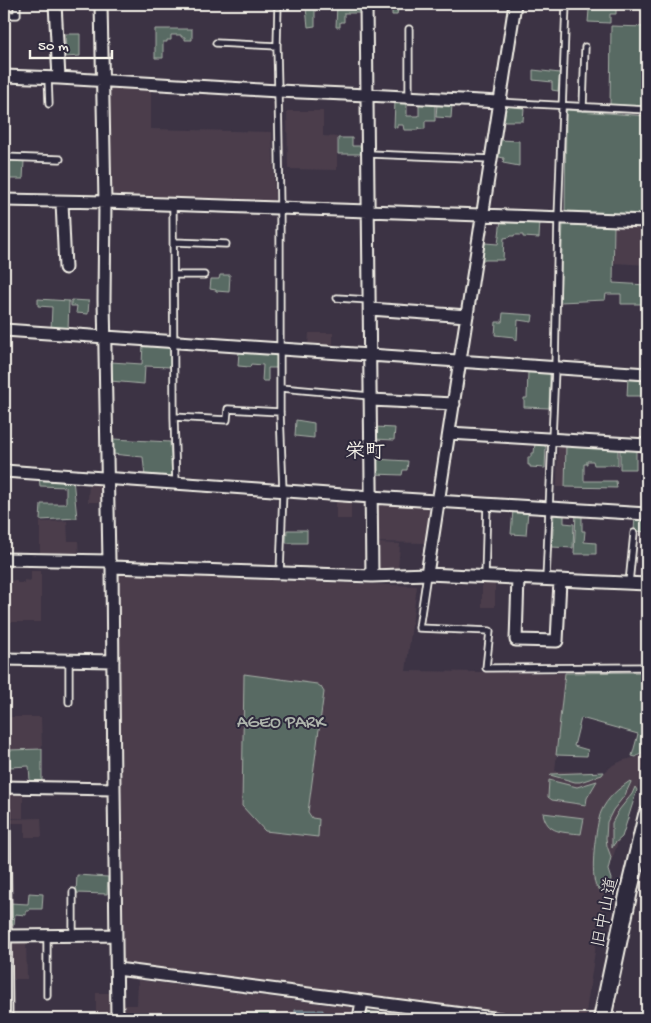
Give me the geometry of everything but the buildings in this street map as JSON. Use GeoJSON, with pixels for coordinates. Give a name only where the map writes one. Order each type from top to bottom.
{"type":"FeatureCollection","features":[{"type":"Feature","properties":{"kind":"main road","name":"旧中山道"},"geometry":{"type":"LineString","coordinates":[[602,1019],[647,815]]}},
{"type":"Feature","properties":{"kind":"street"},"geometry":{"type":"LineString","coordinates":[[54,78],[55,4]]}},
{"type":"Feature","properties":{"kind":"street"},"geometry":{"type":"LineString","coordinates":[[102,4],[105,202],[104,300],[113,661],[117,1019]]}},
{"type":"Feature","properties":{"kind":"street"},"geometry":{"type":"LineString","coordinates":[[366,4],[372,576]]}},
{"type":"Feature","properties":{"kind":"street"},"geometry":{"type":"LineString","coordinates":[[427,574],[514,4]]}},
{"type":"Feature","properties":{"kind":"street"},"geometry":{"type":"LineString","coordinates":[[4,76],[499,102]]}},
{"type":"Feature","properties":{"kind":"street"},"geometry":{"type":"LineString","coordinates":[[4,200],[647,221]]}},
{"type":"Feature","properties":{"kind":"street"},"geometry":{"type":"LineString","coordinates":[[62,202],[65,268]]}},
{"type":"Feature","properties":{"kind":"street"},"geometry":{"type":"LineString","coordinates":[[370,305],[467,316]]}},
{"type":"Feature","properties":{"kind":"street"},"geometry":{"type":"LineString","coordinates":[[4,330],[647,374]]}},
{"type":"Feature","properties":{"kind":"street"},"geometry":{"type":"LineString","coordinates":[[370,398],[454,404]]}},
{"type":"Feature","properties":{"kind":"street"},"geometry":{"type":"LineString","coordinates":[[449,433],[647,445]]}},
{"type":"Feature","properties":{"kind":"street"},"geometry":{"type":"LineString","coordinates":[[4,471],[647,514]]}},
{"type":"Feature","properties":{"kind":"street"},"geometry":{"type":"LineString","coordinates":[[4,559],[280,573],[372,576],[427,574],[647,584]]}},
{"type":"Feature","properties":{"kind":"street"},"geometry":{"type":"LineString","coordinates":[[518,578],[516,640],[557,641],[560,580]]}},
{"type":"Feature","properties":{"kind":"street"},"geometry":{"type":"LineString","coordinates":[[4,659],[113,661]]}},
{"type":"Feature","properties":{"kind":"street"},"geometry":{"type":"LineString","coordinates":[[4,787],[114,789]]}},
{"type":"Feature","properties":{"kind":"street"},"geometry":{"type":"LineString","coordinates":[[4,812],[6,1019]]}},
{"type":"Feature","properties":{"kind":"street"},"geometry":{"type":"LineString","coordinates":[[6,936],[116,935]]}},
{"type":"Feature","properties":{"kind":"street"},"geometry":{"type":"LineString","coordinates":[[117,969],[362,1001],[466,1017],[501,1019]]}},
{"type":"Feature","properties":{"kind":"street"},"geometry":{"type":"LineString","coordinates":[[359,1019],[362,1001]]}},
{"type":"Feature","properties":{"kind":"lane"},"geometry":{"type":"LineString","coordinates":[[4,15],[18,15],[17,4]]}},
{"type":"Feature","properties":{"kind":"lane"},"geometry":{"type":"LineString","coordinates":[[278,4],[280,412],[283,491],[280,573]]}},
{"type":"Feature","properties":{"kind":"lane"},"geometry":{"type":"LineString","coordinates":[[546,580],[555,369],[558,217],[566,4]]}},
{"type":"Feature","properties":{"kind":"lane"},"geometry":{"type":"LineString","coordinates":[[409,29],[409,97]]}},
{"type":"Feature","properties":{"kind":"lane"},"geometry":{"type":"LineString","coordinates":[[216,43],[277,46]]}},
{"type":"Feature","properties":{"kind":"lane"},"geometry":{"type":"LineString","coordinates":[[583,107],[585,47]]}},
{"type":"Feature","properties":{"kind":"lane"},"geometry":{"type":"LineString","coordinates":[[49,104],[54,78]]}},
{"type":"Feature","properties":{"kind":"lane"},"geometry":{"type":"LineString","coordinates":[[499,102],[647,110]]}},
{"type":"Feature","properties":{"kind":"lane"},"geometry":{"type":"LineString","coordinates":[[369,154],[491,159]]}},
{"type":"Feature","properties":{"kind":"lane"},"geometry":{"type":"LineString","coordinates":[[4,157],[60,159]]}},
{"type":"Feature","properties":{"kind":"lane"},"geometry":{"type":"LineString","coordinates":[[173,205],[176,484]]}},
{"type":"Feature","properties":{"kind":"lane"},"geometry":{"type":"LineString","coordinates":[[174,242],[226,244]]}},
{"type":"Feature","properties":{"kind":"lane"},"geometry":{"type":"LineString","coordinates":[[174,275],[204,275]]}},
{"type":"Feature","properties":{"kind":"lane"},"geometry":{"type":"LineString","coordinates":[[336,298],[370,305]]}},
{"type":"Feature","properties":{"kind":"lane"},"geometry":{"type":"LineString","coordinates":[[280,388],[370,398]]}},
{"type":"Feature","properties":{"kind":"lane"},"geometry":{"type":"LineString","coordinates":[[174,418],[227,420],[228,409],[280,412]]}},
{"type":"Feature","properties":{"kind":"lane"},"geometry":{"type":"LineString","coordinates":[[485,577],[487,504]]}},
{"type":"Feature","properties":{"kind":"lane"},"geometry":{"type":"LineString","coordinates":[[629,583],[634,533]]}},
{"type":"Feature","properties":{"kind":"lane"},"geometry":{"type":"LineString","coordinates":[[427,574],[419,628],[490,631],[486,668],[647,668]]}},
{"type":"Feature","properties":{"kind":"lane"},"geometry":{"type":"LineString","coordinates":[[69,660],[69,702]]}},
{"type":"Feature","properties":{"kind":"lane"},"geometry":{"type":"LineString","coordinates":[[73,892],[73,936]]}},
{"type":"Feature","properties":{"kind":"lane"},"geometry":{"type":"LineString","coordinates":[[47,936],[47,996]]}},
{"type":"Feature","properties":{"kind":"shaded area"},"geometry":{"type":"Polygon","coordinates":[[[108,85],[151,88],[151,129],[272,132],[275,199],[267,204],[108,200],[108,85]]]}},
{"type":"Feature","properties":{"kind":"shaded area"},"geometry":{"type":"Polygon","coordinates":[[[287,111],[323,111],[323,136],[337,137],[337,170],[288,169],[287,111]]]}},
{"type":"Feature","properties":{"kind":"shaded area"},"geometry":{"type":"Polygon","coordinates":[[[614,225],[647,225],[647,265],[614,263],[614,225]]]}},
{"type":"Feature","properties":{"kind":"shaded area"},"geometry":{"type":"Polygon","coordinates":[[[309,333],[333,333],[333,347],[308,346],[309,333]]]}},
{"type":"Feature","properties":{"kind":"shaded area"},"geometry":{"type":"Polygon","coordinates":[[[558,443],[566,443],[565,487],[557,487],[558,443]]]}},
{"type":"Feature","properties":{"kind":"shaded area"},"geometry":{"type":"Polygon","coordinates":[[[89,481],[103,481],[102,502],[88,502],[89,481]]]}},
{"type":"Feature","properties":{"kind":"shaded area"},"geometry":{"type":"Polygon","coordinates":[[[336,498],[351,499],[351,519],[336,519],[336,498]]]}},
{"type":"Feature","properties":{"kind":"shaded area"},"geometry":{"type":"Polygon","coordinates":[[[375,500],[432,504],[425,543],[376,542],[375,500]]]}},
{"type":"Feature","properties":{"kind":"shaded area"},"geometry":{"type":"Polygon","coordinates":[[[67,521],[68,541],[78,541],[79,557],[40,557],[40,522],[67,521]]]}},
{"type":"Feature","properties":{"kind":"shaded area"},"geometry":{"type":"Polygon","coordinates":[[[376,543],[400,544],[398,570],[376,569],[376,543]]]}},
{"type":"Feature","properties":{"kind":"shaded area"},"geometry":{"type":"Polygon","coordinates":[[[31,571],[41,571],[41,622],[7,622],[7,580],[17,581],[17,583],[24,583],[24,580],[31,581],[31,571]]]}},
{"type":"Feature","properties":{"kind":"shaded area"},"geometry":{"type":"Polygon","coordinates":[[[119,574],[417,586],[406,671],[565,673],[555,771],[605,772],[613,765],[624,760],[646,755],[639,785],[608,870],[611,879],[599,924],[585,1019],[538,1019],[124,963],[119,574]]]}},
{"type":"Feature","properties":{"kind":"shaded area"},"geometry":{"type":"Polygon","coordinates":[[[482,582],[495,583],[495,607],[482,607],[482,582]]]}},
{"type":"Feature","properties":{"kind":"shaded area"},"geometry":{"type":"Polygon","coordinates":[[[8,717],[41,717],[42,749],[9,750],[8,717]]]}},
{"type":"Feature","properties":{"kind":"shaded area"},"geometry":{"type":"Polygon","coordinates":[[[9,793],[23,793],[23,818],[9,818],[9,793]]]}},
{"type":"Feature","properties":{"kind":"shaded area"},"geometry":{"type":"Polygon","coordinates":[[[41,818],[42,837],[25,837],[25,823],[10,823],[10,819],[41,818]]]}},
{"type":"Feature","properties":{"kind":"shaded area"},"geometry":{"type":"Polygon","coordinates":[[[26,941],[27,979],[12,979],[10,942],[26,941]]]}},
{"type":"Feature","properties":{"kind":"shaded area"},"geometry":{"type":"Polygon","coordinates":[[[138,980],[354,1008],[353,1019],[122,1019],[122,1005],[137,1005],[138,980]]]}},
{"type":"Feature","properties":{"kind":"shaded area"},"geometry":{"type":"Polygon","coordinates":[[[96,993],[113,993],[113,1018],[96,1018],[96,993]]]}},
{"type":"Feature","properties":{"kind":"green space"},"geometry":{"type":"Polygon","coordinates":[[[282,4],[315,4],[315,26],[308,27],[306,8],[283,9],[282,4]]]}},
{"type":"Feature","properties":{"kind":"green space"},"geometry":{"type":"Polygon","coordinates":[[[337,4],[362,4],[362,13],[344,13],[344,22],[340,22],[340,27],[336,27],[337,4]]]}},
{"type":"Feature","properties":{"kind":"green space"},"geometry":{"type":"Polygon","coordinates":[[[392,4],[417,4],[417,9],[398,9],[397,15],[392,15],[392,4]]]}},
{"type":"Feature","properties":{"kind":"green space"},"geometry":{"type":"Polygon","coordinates":[[[571,4],[616,4],[616,14],[610,14],[610,23],[588,22],[589,10],[584,9],[584,7],[570,6],[571,4]]]}},
{"type":"Feature","properties":{"kind":"green space"},"geometry":{"type":"Polygon","coordinates":[[[611,26],[647,27],[647,106],[610,106],[611,26]]]}},
{"type":"Feature","properties":{"kind":"green space"},"geometry":{"type":"Polygon","coordinates":[[[155,29],[192,29],[192,40],[185,40],[185,37],[181,37],[181,35],[171,35],[171,40],[163,42],[163,58],[155,58],[155,29]]]}},
{"type":"Feature","properties":{"kind":"green space"},"geometry":{"type":"Polygon","coordinates":[[[65,34],[80,34],[80,56],[66,57],[65,34]]]}},
{"type":"Feature","properties":{"kind":"green space"},"geometry":{"type":"Polygon","coordinates":[[[533,70],[560,73],[558,91],[552,90],[552,82],[533,80],[533,70]]]}},
{"type":"Feature","properties":{"kind":"green space"},"geometry":{"type":"Polygon","coordinates":[[[395,101],[407,102],[407,116],[419,116],[419,103],[435,103],[435,121],[425,121],[425,129],[419,129],[418,127],[418,130],[404,130],[403,125],[397,125],[397,128],[394,127],[395,101]]]}},
{"type":"Feature","properties":{"kind":"green space"},"geometry":{"type":"Polygon","coordinates":[[[437,104],[452,105],[451,118],[436,117],[437,104]]]}},
{"type":"Feature","properties":{"kind":"green space"},"geometry":{"type":"Polygon","coordinates":[[[504,106],[524,108],[523,121],[503,121],[504,106]]]}},
{"type":"Feature","properties":{"kind":"green space"},"geometry":{"type":"Polygon","coordinates":[[[566,110],[647,116],[647,215],[565,212],[566,110]]]}},
{"type":"Feature","properties":{"kind":"green space"},"geometry":{"type":"Polygon","coordinates":[[[338,138],[352,138],[352,146],[361,146],[361,154],[338,154],[338,138]]]}},
{"type":"Feature","properties":{"kind":"green space"},"geometry":{"type":"Polygon","coordinates":[[[500,140],[519,141],[519,166],[503,163],[504,158],[499,157],[500,140]]]}},
{"type":"Feature","properties":{"kind":"green space"},"geometry":{"type":"Polygon","coordinates":[[[4,161],[24,161],[23,179],[4,179],[4,161]]]}},
{"type":"Feature","properties":{"kind":"green space"},"geometry":{"type":"Polygon","coordinates":[[[501,219],[540,221],[539,238],[514,235],[504,238],[503,260],[482,260],[485,243],[498,244],[501,219]]]}},
{"type":"Feature","properties":{"kind":"green space"},"geometry":{"type":"Polygon","coordinates":[[[563,223],[614,225],[613,283],[647,285],[647,304],[621,304],[621,294],[606,294],[605,300],[560,302],[563,223]]]}},
{"type":"Feature","properties":{"kind":"green space"},"geometry":{"type":"Polygon","coordinates":[[[220,275],[230,275],[229,292],[210,289],[211,279],[219,279],[220,275]]]}},
{"type":"Feature","properties":{"kind":"green space"},"geometry":{"type":"Polygon","coordinates":[[[38,299],[69,301],[68,330],[51,329],[52,307],[38,306],[38,299]]]}},
{"type":"Feature","properties":{"kind":"green space"},"geometry":{"type":"Polygon","coordinates":[[[71,300],[89,301],[88,314],[76,313],[77,306],[71,306],[71,300]]]}},
{"type":"Feature","properties":{"kind":"green space"},"geometry":{"type":"Polygon","coordinates":[[[503,313],[533,315],[532,322],[518,320],[517,340],[514,337],[495,335],[496,322],[502,322],[503,313]]]}},
{"type":"Feature","properties":{"kind":"green space"},"geometry":{"type":"Polygon","coordinates":[[[143,343],[172,345],[171,367],[145,366],[144,384],[110,381],[111,362],[142,364],[143,343]]]}},
{"type":"Feature","properties":{"kind":"green space"},"geometry":{"type":"Polygon","coordinates":[[[239,351],[278,353],[277,368],[268,368],[268,381],[262,381],[263,365],[238,366],[239,351]]]}},
{"type":"Feature","properties":{"kind":"green space"},"geometry":{"type":"Polygon","coordinates":[[[528,372],[550,373],[549,408],[524,407],[524,398],[527,398],[528,372]]]}},
{"type":"Feature","properties":{"kind":"green space"},"geometry":{"type":"Polygon","coordinates":[[[628,377],[647,379],[646,399],[640,399],[640,396],[627,396],[628,377]]]}},
{"type":"Feature","properties":{"kind":"green space"},"geometry":{"type":"Polygon","coordinates":[[[296,420],[314,423],[314,438],[295,436],[296,420]]]}},
{"type":"Feature","properties":{"kind":"green space"},"geometry":{"type":"Polygon","coordinates":[[[375,427],[395,428],[394,440],[374,439],[375,427]]]}},
{"type":"Feature","properties":{"kind":"green space"},"geometry":{"type":"Polygon","coordinates":[[[113,439],[170,442],[172,478],[145,477],[143,457],[112,454],[113,439]]]}},
{"type":"Feature","properties":{"kind":"green space"},"geometry":{"type":"Polygon","coordinates":[[[535,443],[541,443],[546,447],[545,468],[530,467],[528,465],[528,457],[531,457],[531,453],[534,453],[535,443]]]}},
{"type":"Feature","properties":{"kind":"green space"},"geometry":{"type":"Polygon","coordinates":[[[566,443],[618,448],[618,465],[594,465],[593,461],[587,461],[587,464],[584,464],[584,481],[616,481],[617,488],[565,487],[566,443]]]}},
{"type":"Feature","properties":{"kind":"green space"},"geometry":{"type":"Polygon","coordinates":[[[620,447],[636,447],[636,469],[620,469],[620,447]]]}},
{"type":"Feature","properties":{"kind":"green space"},"geometry":{"type":"Polygon","coordinates":[[[374,459],[408,461],[407,470],[403,470],[402,475],[373,474],[374,459]]]}},
{"type":"Feature","properties":{"kind":"green space"},"geometry":{"type":"Polygon","coordinates":[[[39,477],[73,479],[77,518],[40,520],[41,504],[66,504],[66,487],[40,486],[39,477]]]}},
{"type":"Feature","properties":{"kind":"green space"},"geometry":{"type":"Polygon","coordinates":[[[513,510],[528,511],[526,535],[511,534],[513,510]]]}},
{"type":"Feature","properties":{"kind":"green space"},"geometry":{"type":"Polygon","coordinates":[[[554,513],[564,513],[564,523],[574,524],[573,548],[552,547],[554,513]]]}},
{"type":"Feature","properties":{"kind":"green space"},"geometry":{"type":"Polygon","coordinates":[[[576,513],[582,513],[582,531],[585,531],[584,542],[596,543],[596,554],[574,554],[576,513]]]}},
{"type":"Feature","properties":{"kind":"green space"},"geometry":{"type":"Polygon","coordinates":[[[635,516],[647,517],[647,532],[634,531],[635,516]]]}},
{"type":"Feature","properties":{"kind":"green space"},"geometry":{"type":"Polygon","coordinates":[[[287,530],[307,530],[307,543],[286,543],[287,530]]]}},
{"type":"Feature","properties":{"kind":"green space"},"geometry":{"type":"Polygon","coordinates":[[[647,672],[647,749],[636,757],[632,756],[638,734],[581,718],[574,746],[588,750],[587,756],[556,755],[565,673],[647,672]]]}},
{"type":"Feature","properties":{"kind":"green space","name":"AGEO PARK"},"geometry":{"type":"Polygon","coordinates":[[[244,674],[317,684],[324,692],[308,812],[312,818],[319,819],[318,837],[265,831],[242,806],[244,674]]]}},
{"type":"Feature","properties":{"kind":"green space"},"geometry":{"type":"Polygon","coordinates":[[[42,749],[42,781],[30,781],[29,766],[10,767],[9,750],[42,749]]]}},
{"type":"Feature","properties":{"kind":"green space"},"geometry":{"type":"Polygon","coordinates":[[[604,772],[602,775],[580,782],[550,775],[551,774],[604,772]]]}},
{"type":"Feature","properties":{"kind":"green space"},"geometry":{"type":"Polygon","coordinates":[[[549,780],[577,787],[597,781],[587,798],[586,805],[552,800],[548,797],[549,780]]]}},
{"type":"Feature","properties":{"kind":"green space"},"geometry":{"type":"Polygon","coordinates":[[[630,781],[625,795],[613,810],[607,822],[606,838],[611,857],[608,870],[611,879],[608,891],[597,888],[594,874],[595,839],[599,818],[603,807],[610,798],[630,781]]]}},
{"type":"Feature","properties":{"kind":"green space"},"geometry":{"type":"Polygon","coordinates":[[[635,787],[637,790],[622,837],[612,848],[612,823],[635,787]]]}},
{"type":"Feature","properties":{"kind":"green space"},"geometry":{"type":"Polygon","coordinates":[[[543,813],[584,818],[581,834],[557,831],[548,825],[543,813]]]}},
{"type":"Feature","properties":{"kind":"green space"},"geometry":{"type":"Polygon","coordinates":[[[77,875],[108,877],[107,894],[76,893],[77,875]]]}},
{"type":"Feature","properties":{"kind":"green space"},"geometry":{"type":"Polygon","coordinates":[[[29,893],[43,894],[42,909],[30,909],[26,911],[26,915],[15,914],[14,925],[9,925],[10,903],[28,904],[29,893]]]}},
{"type":"Feature","properties":{"kind":"green space"},"geometry":{"type":"Polygon","coordinates":[[[367,1011],[391,1014],[390,1019],[365,1019],[367,1011]]]}},
{"type":"Feature","properties":{"kind":"green space"},"geometry":{"type":"Polygon","coordinates":[[[274,1013],[274,1019],[128,1019],[128,1014],[274,1013]]]}},
{"type":"Feature","properties":{"kind":"water"},"geometry":{"type":"Polygon","coordinates":[[[295,1010],[323,1010],[323,1019],[295,1019],[295,1010]]]}},
{"type":"Feature","properties":{"kind":"district","name":"栄町"},"geometry":{"type":"Point","coordinates":[365,450]}}]}
